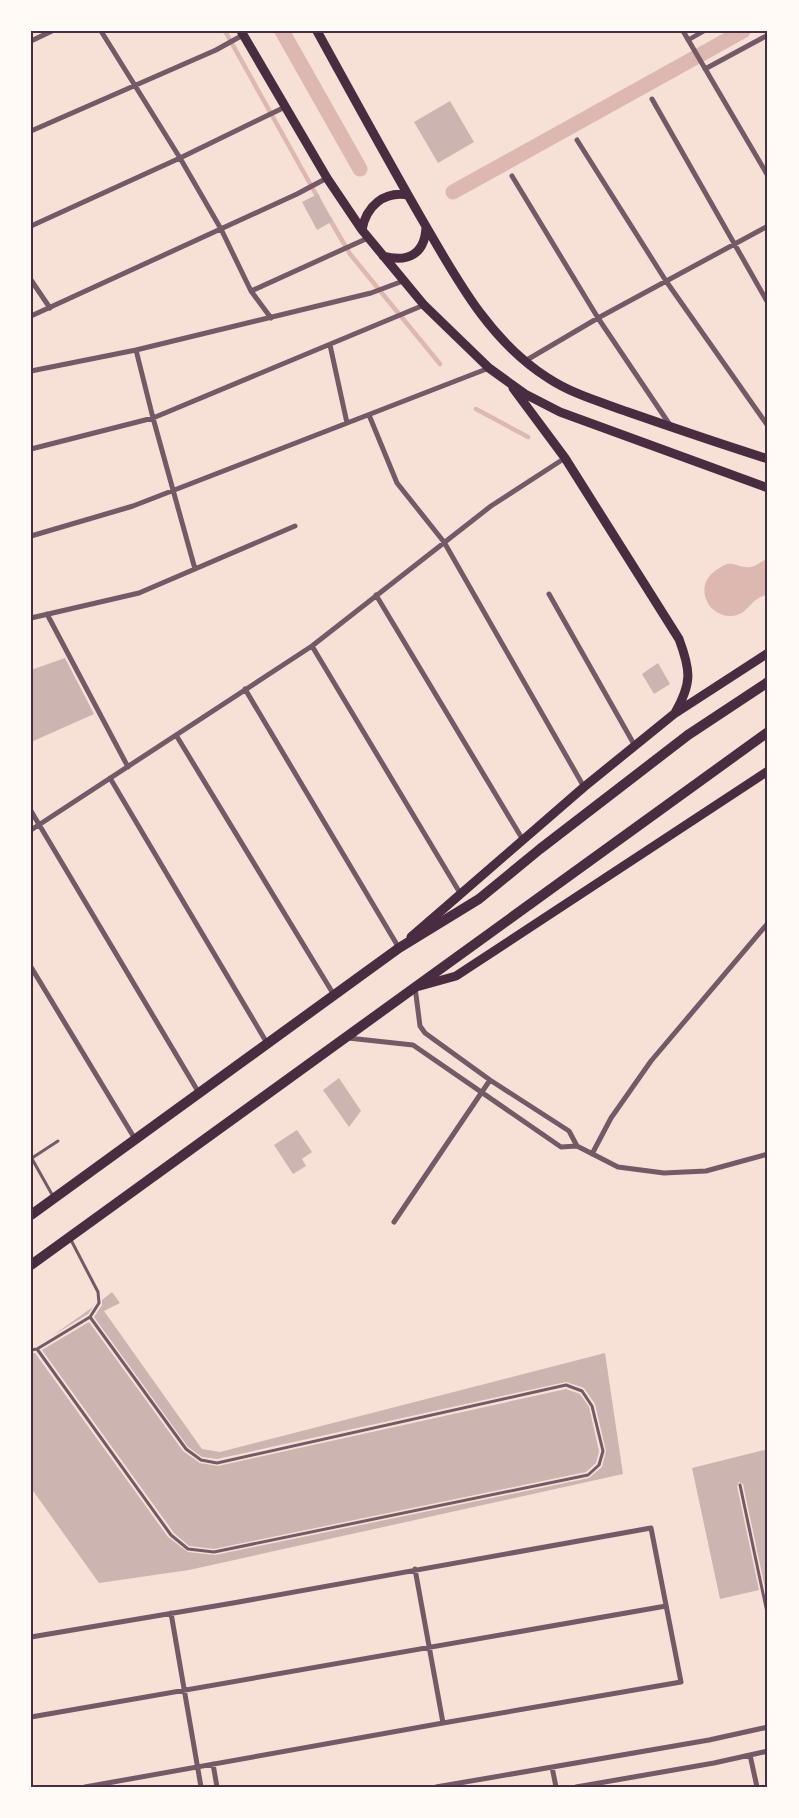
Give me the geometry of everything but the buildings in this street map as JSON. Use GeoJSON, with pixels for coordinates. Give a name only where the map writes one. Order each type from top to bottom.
{"type":"FeatureCollection","features":[{"type":"Feature","properties":{"kind":"main road"},"geometry":{"type":"LineString","coordinates":[[317,31],[408,196],[481,314],[501,340],[550,379],[574,392],[768,459]]}},
{"type":"Feature","properties":{"kind":"main road"},"geometry":{"type":"LineString","coordinates":[[242,33],[327,178],[362,230],[424,305],[489,368],[525,394],[560,412],[768,488]]}},
{"type":"Feature","properties":{"kind":"main road"},"geometry":{"type":"LineString","coordinates":[[362,230],[366,214],[378,202],[390,195],[408,196]]}},
{"type":"Feature","properties":{"kind":"main road"},"geometry":{"type":"LineString","coordinates":[[382,256],[398,259],[406,258],[413,254],[424,242],[426,226]]}},
{"type":"Feature","properties":{"kind":"main road"},"geometry":{"type":"LineString","coordinates":[[508,382],[565,458],[679,639],[687,660],[689,678],[685,696],[674,714]]}},
{"type":"Feature","properties":{"kind":"main road"},"geometry":{"type":"LineString","coordinates":[[399,948],[584,787],[674,714],[768,653]]}},
{"type":"Feature","properties":{"kind":"main road"},"geometry":{"type":"LineString","coordinates":[[31,1215],[399,948],[479,899],[582,816],[688,735],[768,682]]}},
{"type":"Feature","properties":{"kind":"main road"},"geometry":{"type":"LineString","coordinates":[[31,1265],[768,732]]}},
{"type":"Feature","properties":{"kind":"main road"},"geometry":{"type":"LineString","coordinates":[[415,988],[456,976],[768,771]]}},
{"type":"Feature","properties":{"kind":"street"},"geometry":{"type":"LineString","coordinates":[[31,41],[52,31]]}},
{"type":"Feature","properties":{"kind":"street"},"geometry":{"type":"LineString","coordinates":[[101,31],[180,158],[221,229],[252,292],[271,318]]}},
{"type":"Feature","properties":{"kind":"street"},"geometry":{"type":"LineString","coordinates":[[683,31],[768,176]]}},
{"type":"Feature","properties":{"kind":"street"},"geometry":{"type":"LineString","coordinates":[[689,42],[704,31]]}},
{"type":"Feature","properties":{"kind":"street"},"geometry":{"type":"LineString","coordinates":[[31,131],[216,50],[242,33]]}},
{"type":"Feature","properties":{"kind":"street"},"geometry":{"type":"LineString","coordinates":[[704,67],[768,34]]}},
{"type":"Feature","properties":{"kind":"street"},"geometry":{"type":"LineString","coordinates":[[652,99],[768,303]]}},
{"type":"Feature","properties":{"kind":"street"},"geometry":{"type":"LineString","coordinates":[[31,226],[180,158],[285,107]]}},
{"type":"Feature","properties":{"kind":"street"},"geometry":{"type":"LineString","coordinates":[[577,140],[666,281],[768,426]]}},
{"type":"Feature","properties":{"kind":"street"},"geometry":{"type":"LineString","coordinates":[[512,176],[598,318],[671,427]]}},
{"type":"Feature","properties":{"kind":"street"},"geometry":{"type":"LineString","coordinates":[[31,316],[297,194],[327,178]]}},
{"type":"Feature","properties":{"kind":"street"},"geometry":{"type":"LineString","coordinates":[[525,361],[598,318],[768,226]]}},
{"type":"Feature","properties":{"kind":"street"},"geometry":{"type":"LineString","coordinates":[[252,292],[368,238]]}},
{"type":"Feature","properties":{"kind":"street"},"geometry":{"type":"LineString","coordinates":[[31,280],[50,308]]}},
{"type":"Feature","properties":{"kind":"street"},"geometry":{"type":"LineString","coordinates":[[31,371],[136,350],[271,318],[371,293],[403,281]]}},
{"type":"Feature","properties":{"kind":"street"},"geometry":{"type":"LineString","coordinates":[[31,450],[153,418],[424,305]]}},
{"type":"Feature","properties":{"kind":"street"},"geometry":{"type":"LineString","coordinates":[[330,345],[348,423]]}},
{"type":"Feature","properties":{"kind":"street"},"geometry":{"type":"LineString","coordinates":[[136,350],[195,569]]}},
{"type":"Feature","properties":{"kind":"street"},"geometry":{"type":"LineString","coordinates":[[31,536],[133,506],[489,368]]}},
{"type":"Feature","properties":{"kind":"street"},"geometry":{"type":"LineString","coordinates":[[369,414],[397,483],[444,542],[584,787]]}},
{"type":"Feature","properties":{"kind":"street"},"geometry":{"type":"LineString","coordinates":[[31,830],[312,646],[491,506],[565,458]]}},
{"type":"Feature","properties":{"kind":"street"},"geometry":{"type":"LineString","coordinates":[[31,618],[139,593],[295,526]]}},
{"type":"Feature","properties":{"kind":"street"},"geometry":{"type":"LineString","coordinates":[[549,594],[635,746]]}},
{"type":"Feature","properties":{"kind":"street"},"geometry":{"type":"LineString","coordinates":[[376,595],[523,840]]}},
{"type":"Feature","properties":{"kind":"street"},"geometry":{"type":"LineString","coordinates":[[47,614],[128,767]]}},
{"type":"Feature","properties":{"kind":"street"},"geometry":{"type":"LineString","coordinates":[[312,646],[460,893]]}},
{"type":"Feature","properties":{"kind":"street"},"geometry":{"type":"LineString","coordinates":[[245,689],[399,948]]}},
{"type":"Feature","properties":{"kind":"street"},"geometry":{"type":"LineString","coordinates":[[176,735],[334,995]]}},
{"type":"Feature","properties":{"kind":"street"},"geometry":{"type":"LineString","coordinates":[[110,778],[267,1043]]}},
{"type":"Feature","properties":{"kind":"street"},"geometry":{"type":"LineString","coordinates":[[31,811],[41,824],[199,1093]]}},
{"type":"Feature","properties":{"kind":"street"},"geometry":{"type":"LineString","coordinates":[[592,1154],[611,1118],[651,1061],[768,923]]}},
{"type":"Feature","properties":{"kind":"street"},"geometry":{"type":"LineString","coordinates":[[31,967],[135,1139]]}},
{"type":"Feature","properties":{"kind":"street"},"geometry":{"type":"LineString","coordinates":[[415,988],[420,1026],[425,1033],[490,1080],[569,1131],[577,1146],[618,1167],[664,1173],[706,1171],[768,1154]]}},
{"type":"Feature","properties":{"kind":"street"},"geometry":{"type":"LineString","coordinates":[[346,1037],[413,1045],[561,1148],[577,1146]]}},
{"type":"Feature","properties":{"kind":"street"},"geometry":{"type":"LineString","coordinates":[[394,1222],[490,1080]]}},
{"type":"Feature","properties":{"kind":"street"},"geometry":{"type":"LineString","coordinates":[[31,1637],[651,1528],[681,1682],[85,1787]]}},
{"type":"Feature","properties":{"kind":"street"},"geometry":{"type":"LineString","coordinates":[[415,1570],[443,1723]]}},
{"type":"Feature","properties":{"kind":"street"},"geometry":{"type":"LineString","coordinates":[[31,1717],[666,1606]]}},
{"type":"Feature","properties":{"kind":"street"},"geometry":{"type":"LineString","coordinates":[[171,1613],[201,1787]]}},
{"type":"Feature","properties":{"kind":"street"},"geometry":{"type":"LineString","coordinates":[[436,1787],[457,1785],[709,1740],[768,1727]]}},
{"type":"Feature","properties":{"kind":"street"},"geometry":{"type":"LineString","coordinates":[[576,1787],[714,1763],[768,1751]]}},
{"type":"Feature","properties":{"kind":"street"},"geometry":{"type":"LineString","coordinates":[[750,1755],[757,1787]]}},
{"type":"Feature","properties":{"kind":"street"},"geometry":{"type":"LineString","coordinates":[[213,1764],[217,1787]]}},
{"type":"Feature","properties":{"kind":"street"},"geometry":{"type":"LineString","coordinates":[[552,1767],[556,1787]]}},
{"type":"Feature","properties":{"kind":"lane"},"geometry":{"type":"LineString","coordinates":[[54,1198],[31,1158],[58,1142]]}},
{"type":"Feature","properties":{"kind":"lane"},"geometry":{"type":"LineString","coordinates":[[31,1350],[36,1349],[90,1316],[99,1303],[98,1292],[70,1237]]}},
{"type":"Feature","properties":{"kind":"lane"},"geometry":{"type":"LineString","coordinates":[[36,1349],[172,1535],[188,1549],[214,1552],[588,1475],[599,1465],[603,1451],[592,1406],[582,1391],[566,1385],[216,1463],[201,1460],[186,1448],[90,1316]]}},
{"type":"Feature","properties":{"kind":"lane"},"geometry":{"type":"LineString","coordinates":[[740,1485],[768,1617]]}},
{"type":"Feature","properties":{"kind":"shaded area"},"geometry":{"type":"Polygon","coordinates":[[[768,558],[768,595],[757,599],[736,615],[723,615],[709,605],[704,588],[708,578],[716,570],[729,564],[751,567],[768,558]]]}},
{"type":"Feature","properties":{"kind":"waterway"},"geometry":{"type":"LineString","coordinates":[[225,31],[318,198]]}},
{"type":"Feature","properties":{"kind":"waterway"},"geometry":{"type":"LineString","coordinates":[[282,31],[360,169]]}},
{"type":"Feature","properties":{"kind":"waterway"},"geometry":{"type":"LineString","coordinates":[[453,192],[743,31]]}},
{"type":"Feature","properties":{"kind":"waterway"},"geometry":{"type":"LineString","coordinates":[[329,218],[350,254],[440,364]]}},
{"type":"Feature","properties":{"kind":"waterway"},"geometry":{"type":"LineString","coordinates":[[476,409],[528,437]]}}]}
